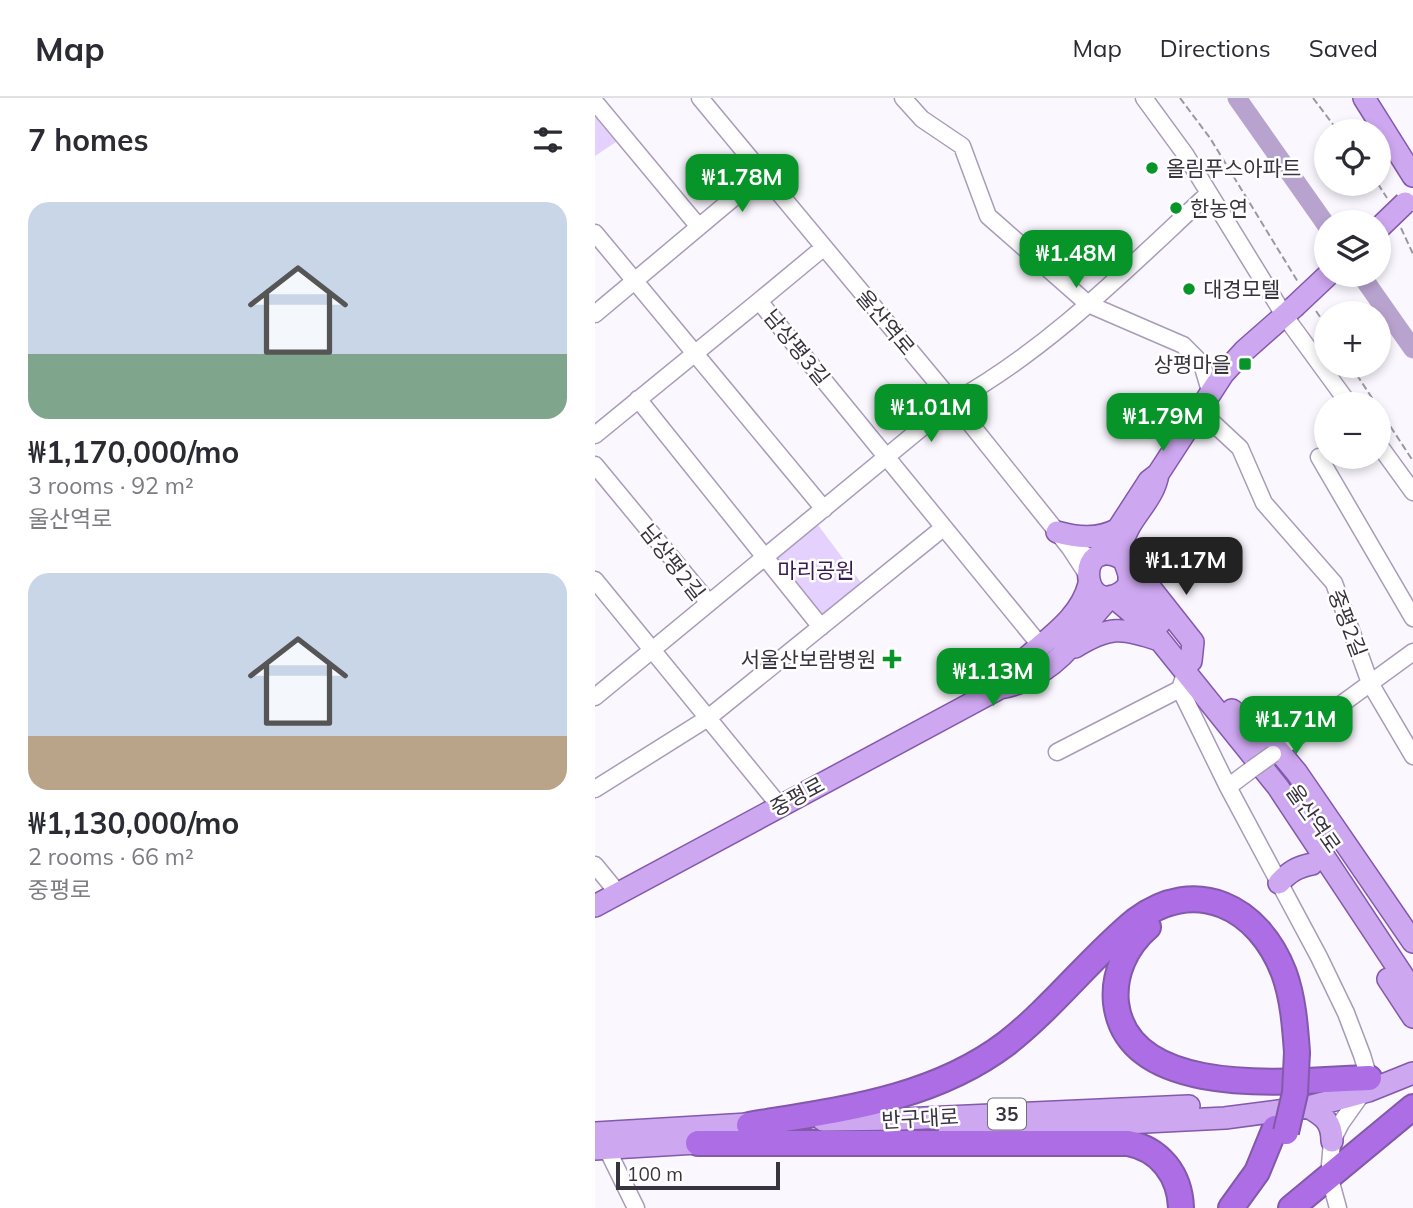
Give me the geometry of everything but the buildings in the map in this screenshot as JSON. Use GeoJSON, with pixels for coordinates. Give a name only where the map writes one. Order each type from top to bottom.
{"type":"FeatureCollection","features":[{"type":"Feature","properties":{"kind":"highway"},"geometry":{"type":"LineString","coordinates":[[749,1125],[880,1101],[919,1090],[958,1074],[1015,1036],[1135,921],[1158,907],[1181,900],[1198,899],[1222,905],[1247,918],[1260,931],[1287,981],[1293,1010],[1292,1052],[1272,1166],[1244,1208]]}},
{"type":"Feature","properties":{"kind":"highway"},"geometry":{"type":"LineString","coordinates":[[1292,1052],[1275,981],[1258,945],[1238,925],[1213,914],[1184,911],[1157,921],[1133,943],[1117,978],[1117,1008],[1129,1036],[1143,1051],[1161,1063],[1184,1072],[1233,1080],[1366,1085]]}},
{"type":"Feature","properties":{"kind":"highway"},"geometry":{"type":"LineString","coordinates":[[1291,1208],[1413,1107]]}},
{"type":"Feature","properties":{"kind":"highway"},"geometry":{"type":"LineString","coordinates":[[1231,1208],[1257,1172],[1280,1130]]}},
{"type":"Feature","properties":{"kind":"highway"},"geometry":{"type":"LineString","coordinates":[[698,1143],[1128,1143],[1147,1149],[1164,1162],[1177,1183],[1181,1208]]}},
{"type":"Feature","properties":{"kind":"main road"},"geometry":{"type":"LineString","coordinates":[[1364,98],[1413,176]]}},
{"type":"Feature","properties":{"kind":"main road"},"geometry":{"type":"LineString","coordinates":[[1391,217],[1409,200]]}},
{"type":"Feature","properties":{"kind":"main road"},"geometry":{"type":"LineString","coordinates":[[1107,567],[1118,530],[1149,481],[1158,474],[1204,400],[1244,351],[1315,287]]}},
{"type":"Feature","properties":{"kind":"main road"},"geometry":{"type":"LineString","coordinates":[[1000,688],[1010,671],[1061,628],[1081,604],[1156,487],[1158,474]]}},
{"type":"Feature","properties":{"kind":"main road"},"geometry":{"type":"LineString","coordinates":[[1064,540],[1107,536],[1118,530]]}},
{"type":"Feature","properties":{"kind":"main road","name":"울산역로"},"geometry":{"type":"LineString","coordinates":[[1185,674],[1144,603],[1107,567],[1098,594],[1112,596],[1142,621],[1161,641],[1185,674],[1228,713],[1296,790],[1413,965]]}},
{"type":"Feature","properties":{"kind":"main road"},"geometry":{"type":"LineString","coordinates":[[1064,653],[1094,613],[1112,596]]}},
{"type":"Feature","properties":{"kind":"main road"},"geometry":{"type":"LineString","coordinates":[[1064,653],[1095,635],[1113,629],[1135,632],[1161,641]]}},
{"type":"Feature","properties":{"kind":"main road","name":"중평로"},"geometry":{"type":"LineString","coordinates":[[595,906],[1000,688],[1017,685],[1064,653]]}},
{"type":"Feature","properties":{"kind":"main road"},"geometry":{"type":"LineString","coordinates":[[1228,713],[1297,773],[1413,942]]}},
{"type":"Feature","properties":{"kind":"main road"},"geometry":{"type":"LineString","coordinates":[[1228,713],[1251,770],[1413,1017]]}},
{"type":"Feature","properties":{"kind":"main road","name":"울산역로"},"geometry":{"type":"LineString","coordinates":[[1228,713],[1413,991]]}},
{"type":"Feature","properties":{"kind":"main road"},"geometry":{"type":"LineString","coordinates":[[1279,883],[1289,873],[1312,864]]}},
{"type":"Feature","properties":{"kind":"main road","name":"반구대로"},"geometry":{"type":"LineString","coordinates":[[599,1144],[698,1143],[1225,1118],[1308,1107],[1366,1085],[1413,1061]]}},
{"type":"Feature","properties":{"kind":"main road","name":"반구대로"},"geometry":{"type":"LineString","coordinates":[[599,1144],[749,1125],[1237,1104],[1366,1085],[1413,1073]]}},
{"type":"Feature","properties":{"kind":"main road"},"geometry":{"type":"LineString","coordinates":[[1308,1107],[1329,1122],[1332,1141]]}},
{"type":"Feature","properties":{"kind":"street","name":"울산역로"},"geometry":{"type":"LineString","coordinates":[[700,98],[1064,540]]}},
{"type":"Feature","properties":{"kind":"street"},"geometry":{"type":"LineString","coordinates":[[903,98],[922,119],[962,146],[988,216],[1088,304],[1183,345],[1202,364],[1204,400]]}},
{"type":"Feature","properties":{"kind":"street"},"geometry":{"type":"LineString","coordinates":[[1144,98],[1185,154],[1209,193],[1298,303],[1343,392]]}},
{"type":"Feature","properties":{"kind":"street"},"geometry":{"type":"LineString","coordinates":[[595,102],[699,227]]}},
{"type":"Feature","properties":{"kind":"street"},"geometry":{"type":"LineString","coordinates":[[595,314],[762,174]]}},
{"type":"Feature","properties":{"kind":"street"},"geometry":{"type":"LineString","coordinates":[[709,603],[953,402],[989,382],[1088,304],[1209,193]]}},
{"type":"Feature","properties":{"kind":"street"},"geometry":{"type":"LineString","coordinates":[[595,233],[824,509]]}},
{"type":"Feature","properties":{"kind":"street"},"geometry":{"type":"LineString","coordinates":[[759,301],[823,248]]}},
{"type":"Feature","properties":{"kind":"street","name":"남상평3길"},"geometry":{"type":"LineString","coordinates":[[695,352],[759,301],[1040,645]]}},
{"type":"Feature","properties":{"kind":"street"},"geometry":{"type":"LineString","coordinates":[[595,435],[695,352]]}},
{"type":"Feature","properties":{"kind":"street"},"geometry":{"type":"LineString","coordinates":[[638,399],[821,627]]}},
{"type":"Feature","properties":{"kind":"street","name":"중평2길"},"geometry":{"type":"LineString","coordinates":[[1204,400],[1240,448],[1264,503],[1334,583],[1370,683],[1413,756]]}},
{"type":"Feature","properties":{"kind":"street"},"geometry":{"type":"LineString","coordinates":[[1391,462],[1413,492]]}},
{"type":"Feature","properties":{"kind":"street","name":"남상평2길"},"geometry":{"type":"LineString","coordinates":[[595,465],[709,603],[595,697]]}},
{"type":"Feature","properties":{"kind":"street"},"geometry":{"type":"LineString","coordinates":[[1326,469],[1413,618]]}},
{"type":"Feature","properties":{"kind":"street"},"geometry":{"type":"LineString","coordinates":[[595,789],[708,718],[943,528]]}},
{"type":"Feature","properties":{"kind":"street"},"geometry":{"type":"LineString","coordinates":[[1064,540],[1107,567]]}},
{"type":"Feature","properties":{"kind":"street"},"geometry":{"type":"LineString","coordinates":[[595,580],[779,805]]}},
{"type":"Feature","properties":{"kind":"street","name":"중평2길"},"geometry":{"type":"LineString","coordinates":[[1228,787],[1413,652]]}},
{"type":"Feature","properties":{"kind":"street","name":"울산역로"},"geometry":{"type":"LineString","coordinates":[[1185,674],[1228,787],[1346,1013],[1366,1085]]}},
{"type":"Feature","properties":{"kind":"street"},"geometry":{"type":"LineString","coordinates":[[1058,752],[1185,674]]}},
{"type":"Feature","properties":{"kind":"street"},"geometry":{"type":"LineString","coordinates":[[595,864],[618,893]]}},
{"type":"Feature","properties":{"kind":"street"},"geometry":{"type":"LineString","coordinates":[[1330,1165],[1332,1141],[1366,1085]]}},
{"type":"Feature","properties":{"kind":"street"},"geometry":{"type":"LineString","coordinates":[[599,1144],[636,1208]]}},
{"type":"Feature","properties":{"kind":"street"},"geometry":{"type":"LineString","coordinates":[[1332,1186],[1338,1208]]}},
{"type":"Feature","properties":{"kind":"path"},"geometry":{"type":"LineString","coordinates":[[1180,98],[1210,138],[1298,303],[1314,316]]}},
{"type":"Feature","properties":{"kind":"path"},"geometry":{"type":"LineString","coordinates":[[1313,98],[1329,119]]}},
{"type":"Feature","properties":{"kind":"path"},"geometry":{"type":"LineString","coordinates":[[1391,427],[1413,461]]}},
{"type":"Feature","properties":{"kind":"green space"},"geometry":{"type":"Polygon","coordinates":[[[595,107],[622,138],[595,156],[595,107]]]}},
{"type":"Feature","properties":{"kind":"green space","name":"마리공원"},"geometry":{"type":"Polygon","coordinates":[[[815,521],[865,588],[822,622],[770,558],[815,521]]]}},
{"type":"Feature","properties":{"kind":"waterway"},"geometry":{"type":"LineString","coordinates":[[1237,98],[1316,210]]}},
{"type":"Feature","properties":{"kind":"waterway"},"geometry":{"type":"LineString","coordinates":[[1369,287],[1413,349]]}},
{"type":"Feature","properties":{"kind":"place","name":"올림푸스아파트"},"geometry":{"type":"Point","coordinates":[1152,168]}},
{"type":"Feature","properties":{"kind":"place","name":"한농연"},"geometry":{"type":"Point","coordinates":[1176,208]}},
{"type":"Feature","properties":{"kind":"place","name":"대경모텔"},"geometry":{"type":"Point","coordinates":[1189,289]}},
{"type":"Feature","properties":{"kind":"place","name":"상평마을"},"geometry":{"type":"Point","coordinates":[1245,364]}},
{"type":"Feature","properties":{"kind":"place","name":"서울산보람병원"},"geometry":{"type":"Point","coordinates":[892,659]}}]}
